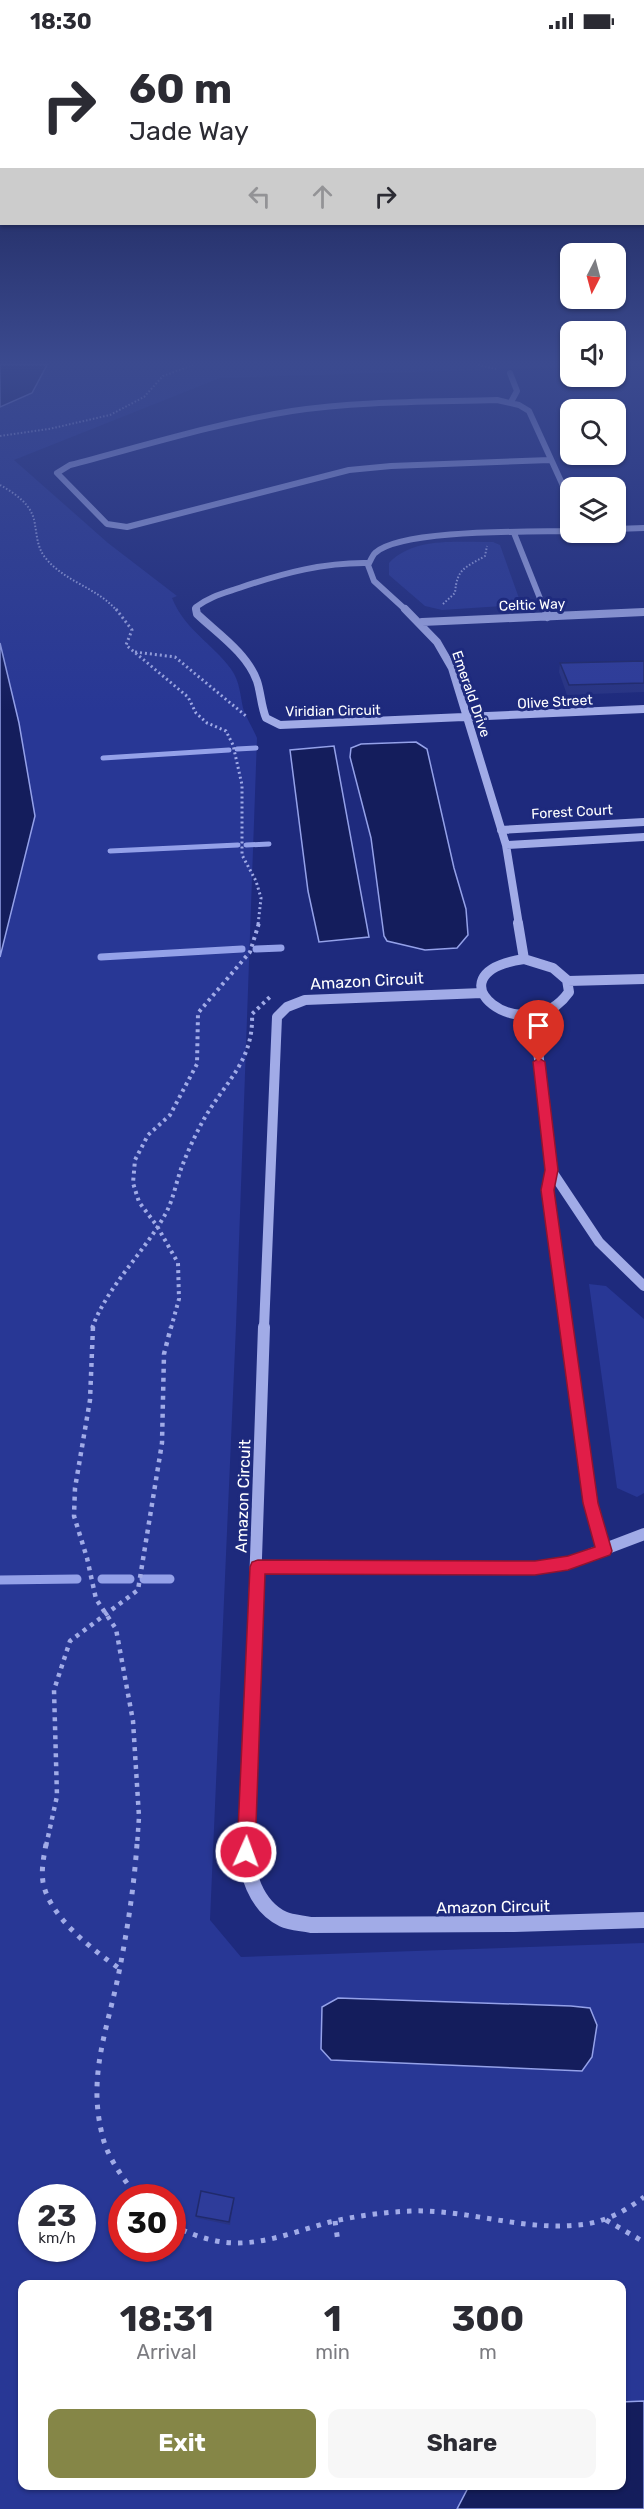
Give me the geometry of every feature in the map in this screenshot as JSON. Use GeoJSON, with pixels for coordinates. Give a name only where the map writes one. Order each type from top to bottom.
{"type":"FeatureCollection","features":[{"type":"Feature","properties":{"kind":"street"},"geometry":{"type":"LineString","coordinates":[[64,480],[107,524],[127,527],[310,480]]}},
{"type":"Feature","properties":{"kind":"street"},"geometry":{"type":"LineString","coordinates":[[626,529],[644,528]]}},
{"type":"Feature","properties":{"kind":"street"},"geometry":{"type":"LineString","coordinates":[[369,563],[385,547],[409,540],[560,531]]}},
{"type":"Feature","properties":{"kind":"street"},"geometry":{"type":"LineString","coordinates":[[514,533],[548,617]]}},
{"type":"Feature","properties":{"kind":"street","name":"Viridian Circuit"},"geometry":{"type":"LineString","coordinates":[[369,563],[342,562],[316,566],[208,598],[198,603],[196,611],[247,664],[258,682],[264,712],[269,721],[275,724],[301,726],[468,718]]}},
{"type":"Feature","properties":{"kind":"street","name":"Emerald Drive"},"geometry":{"type":"LineString","coordinates":[[369,563],[369,574],[374,581],[422,622],[446,653],[506,845],[524,959]]}},
{"type":"Feature","properties":{"kind":"street","name":"Celtic Way"},"geometry":{"type":"LineString","coordinates":[[422,622],[644,612]]}},
{"type":"Feature","properties":{"kind":"street","name":"Olive Street"},"geometry":{"type":"LineString","coordinates":[[468,718],[644,709]]}},
{"type":"Feature","properties":{"kind":"street","name":"Forest Court"},"geometry":{"type":"LineString","coordinates":[[501,830],[644,822]]}},
{"type":"Feature","properties":{"kind":"street","name":"Forest Court"},"geometry":{"type":"LineString","coordinates":[[506,845],[644,837]]}},
{"type":"Feature","properties":{"kind":"street"},"geometry":{"type":"LineString","coordinates":[[524,959],[544,963],[557,969],[568,981],[570,990],[567,1000],[546,1013],[531,1015],[515,1014],[489,1002],[482,993],[480,983],[486,971],[495,964],[524,959]]}},
{"type":"Feature","properties":{"kind":"street"},"geometry":{"type":"LineString","coordinates":[[568,981],[644,979]]}},
{"type":"Feature","properties":{"kind":"street","name":"Amazon Circuit"},"geometry":{"type":"LineString","coordinates":[[482,993],[305,1000],[289,1006],[276,1017],[246,1852],[251,1880],[260,1902],[283,1919],[311,1925],[514,1924],[644,1920]]}},
{"type":"Feature","properties":{"kind":"street"},"geometry":{"type":"LineString","coordinates":[[531,1015],[537,1041],[551,1170],[548,1190],[589,1491],[597,1532],[604,1551]]}},
{"type":"Feature","properties":{"kind":"street"},"geometry":{"type":"LineString","coordinates":[[551,1170],[599,1242],[644,1286]]}},
{"type":"Feature","properties":{"kind":"street"},"geometry":{"type":"LineString","coordinates":[[258,1567],[535,1568],[568,1563],[644,1534]]}},
{"type":"Feature","properties":{"kind":"path"},"geometry":{"type":"LineString","coordinates":[[0,485],[29,507],[34,520],[35,538],[45,556],[60,571],[108,601],[132,630],[126,645],[188,697],[196,713],[207,723],[226,731],[239,766],[242,785],[242,855],[256,881],[261,898],[259,923],[250,952],[198,1013],[197,1064],[188,1084],[170,1115],[148,1135],[135,1160],[133,1183],[139,1202],[158,1226],[178,1263],[179,1299],[164,1354],[162,1443],[138,1590],[70,1641],[54,1690],[57,1796],[42,1869],[46,1892],[61,1917],[91,1948],[120,1969]]}},
{"type":"Feature","properties":{"kind":"path"},"geometry":{"type":"LineString","coordinates":[[436,607],[453,597],[456,590],[456,578],[460,571],[485,556],[487,549],[485,540]]}},
{"type":"Feature","properties":{"kind":"path"},"geometry":{"type":"LineString","coordinates":[[128,2184],[118,2170],[102,2137],[95,2107],[95,2077],[120,1969],[133,1896],[139,1817],[133,1721],[116,1629],[96,1599],[87,1558],[74,1516],[75,1488],[90,1400],[92,1328],[100,1307],[167,1212],[182,1166],[204,1119],[238,1071],[247,1052],[253,1033],[252,1014],[264,1000],[280,991]]}},
{"type":"Feature","properties":{"kind":"path"},"geometry":{"type":"LineString","coordinates":[[186,2231],[202,2237],[239,2243],[292,2233],[335,2221],[418,2211],[459,2213],[569,2226],[606,2220],[644,2197]]}},
{"type":"Feature","properties":{"kind":"path"},"geometry":{"type":"LineString","coordinates":[[606,2220],[644,2242]]}},
{"type":"Feature","properties":{"kind":"path"},"geometry":{"type":"LineString","coordinates":[[335,2221],[338,2242]]}},
{"type":"Feature","properties":{"kind":"shaded area"},"geometry":{"type":"Polygon","coordinates":[[[0,480],[37,480],[108,543],[177,596],[172,598],[184,619],[224,660],[234,674],[244,712],[257,738],[236,1326],[210,1920],[241,1957],[644,1943],[644,2509],[0,2509],[0,957],[35,816],[19,723],[0,643],[0,480]]]}},
{"type":"Feature","properties":{"kind":"shaded area"},"geometry":{"type":"Polygon","coordinates":[[[493,542],[500,545],[520,601],[516,605],[442,610],[425,606],[389,575],[389,563],[399,554],[411,548],[438,543],[493,542]]]}},
{"type":"Feature","properties":{"kind":"shaded area"},"geometry":{"type":"Polygon","coordinates":[[[0,643],[19,723],[35,816],[0,957],[0,643]]]}},
{"type":"Feature","properties":{"kind":"shaded area"},"geometry":{"type":"Polygon","coordinates":[[[416,742],[427,749],[454,868],[466,909],[468,935],[457,948],[425,950],[387,941],[384,936],[371,838],[350,757],[351,748],[361,744],[416,742]]]}},
{"type":"Feature","properties":{"kind":"shaded area"},"geometry":{"type":"Polygon","coordinates":[[[334,746],[369,937],[319,942],[308,891],[290,750],[334,746]]]}},
{"type":"Feature","properties":{"kind":"shaded area"},"geometry":{"type":"Polygon","coordinates":[[[589,1284],[606,1286],[644,1319],[644,1493],[637,1497],[617,1488],[589,1284]]]}},
{"type":"Feature","properties":{"kind":"shaded area"},"geometry":{"type":"Polygon","coordinates":[[[338,1998],[590,2008],[597,2025],[592,2057],[582,2071],[331,2060],[321,2049],[322,2007],[338,1998]]]}},
{"type":"Feature","properties":{"kind":"shaded area"},"geometry":{"type":"Polygon","coordinates":[[[644,2401],[644,2509],[457,2509],[467,2490],[626,2490],[626,2402],[644,2401]]]}},
{"type":"Feature","properties":{"kind":"building"},"geometry":{"type":"Polygon","coordinates":[[[644,661],[644,683],[569,685],[560,663],[644,661]]]}},
{"type":"Feature","properties":{"kind":"building"},"geometry":{"type":"Polygon","coordinates":[[[201,2191],[234,2198],[229,2222],[196,2216],[201,2191]]]}},
{"type":"Feature","properties":{"kind":"waterway"},"geometry":{"type":"LineString","coordinates":[[237,749],[256,748]]}},
{"type":"Feature","properties":{"kind":"waterway"},"geometry":{"type":"LineString","coordinates":[[103,758],[229,750]]}},
{"type":"Feature","properties":{"kind":"waterway"},"geometry":{"type":"LineString","coordinates":[[246,845],[269,844]]}},
{"type":"Feature","properties":{"kind":"waterway"},"geometry":{"type":"LineString","coordinates":[[110,851],[238,845]]}},
{"type":"Feature","properties":{"kind":"waterway"},"geometry":{"type":"LineString","coordinates":[[256,949],[281,948]]}},
{"type":"Feature","properties":{"kind":"waterway"},"geometry":{"type":"LineString","coordinates":[[101,957],[242,949]]}},
{"type":"Feature","properties":{"kind":"waterway"},"geometry":{"type":"LineString","coordinates":[[0,1580],[77,1579]]}},
{"type":"Feature","properties":{"kind":"waterway"},"geometry":{"type":"LineString","coordinates":[[102,1579],[130,1579]]}},
{"type":"Feature","properties":{"kind":"waterway"},"geometry":{"type":"LineString","coordinates":[[144,1579],[170,1579]]}},
{"type":"Feature","properties":{"kind":"route"},"geometry":{"type":"LineString","coordinates":[[246,1852],[258,1567],[535,1568],[568,1563],[604,1551],[591,1503],[548,1190],[551,1170],[539,1062]]}}]}
